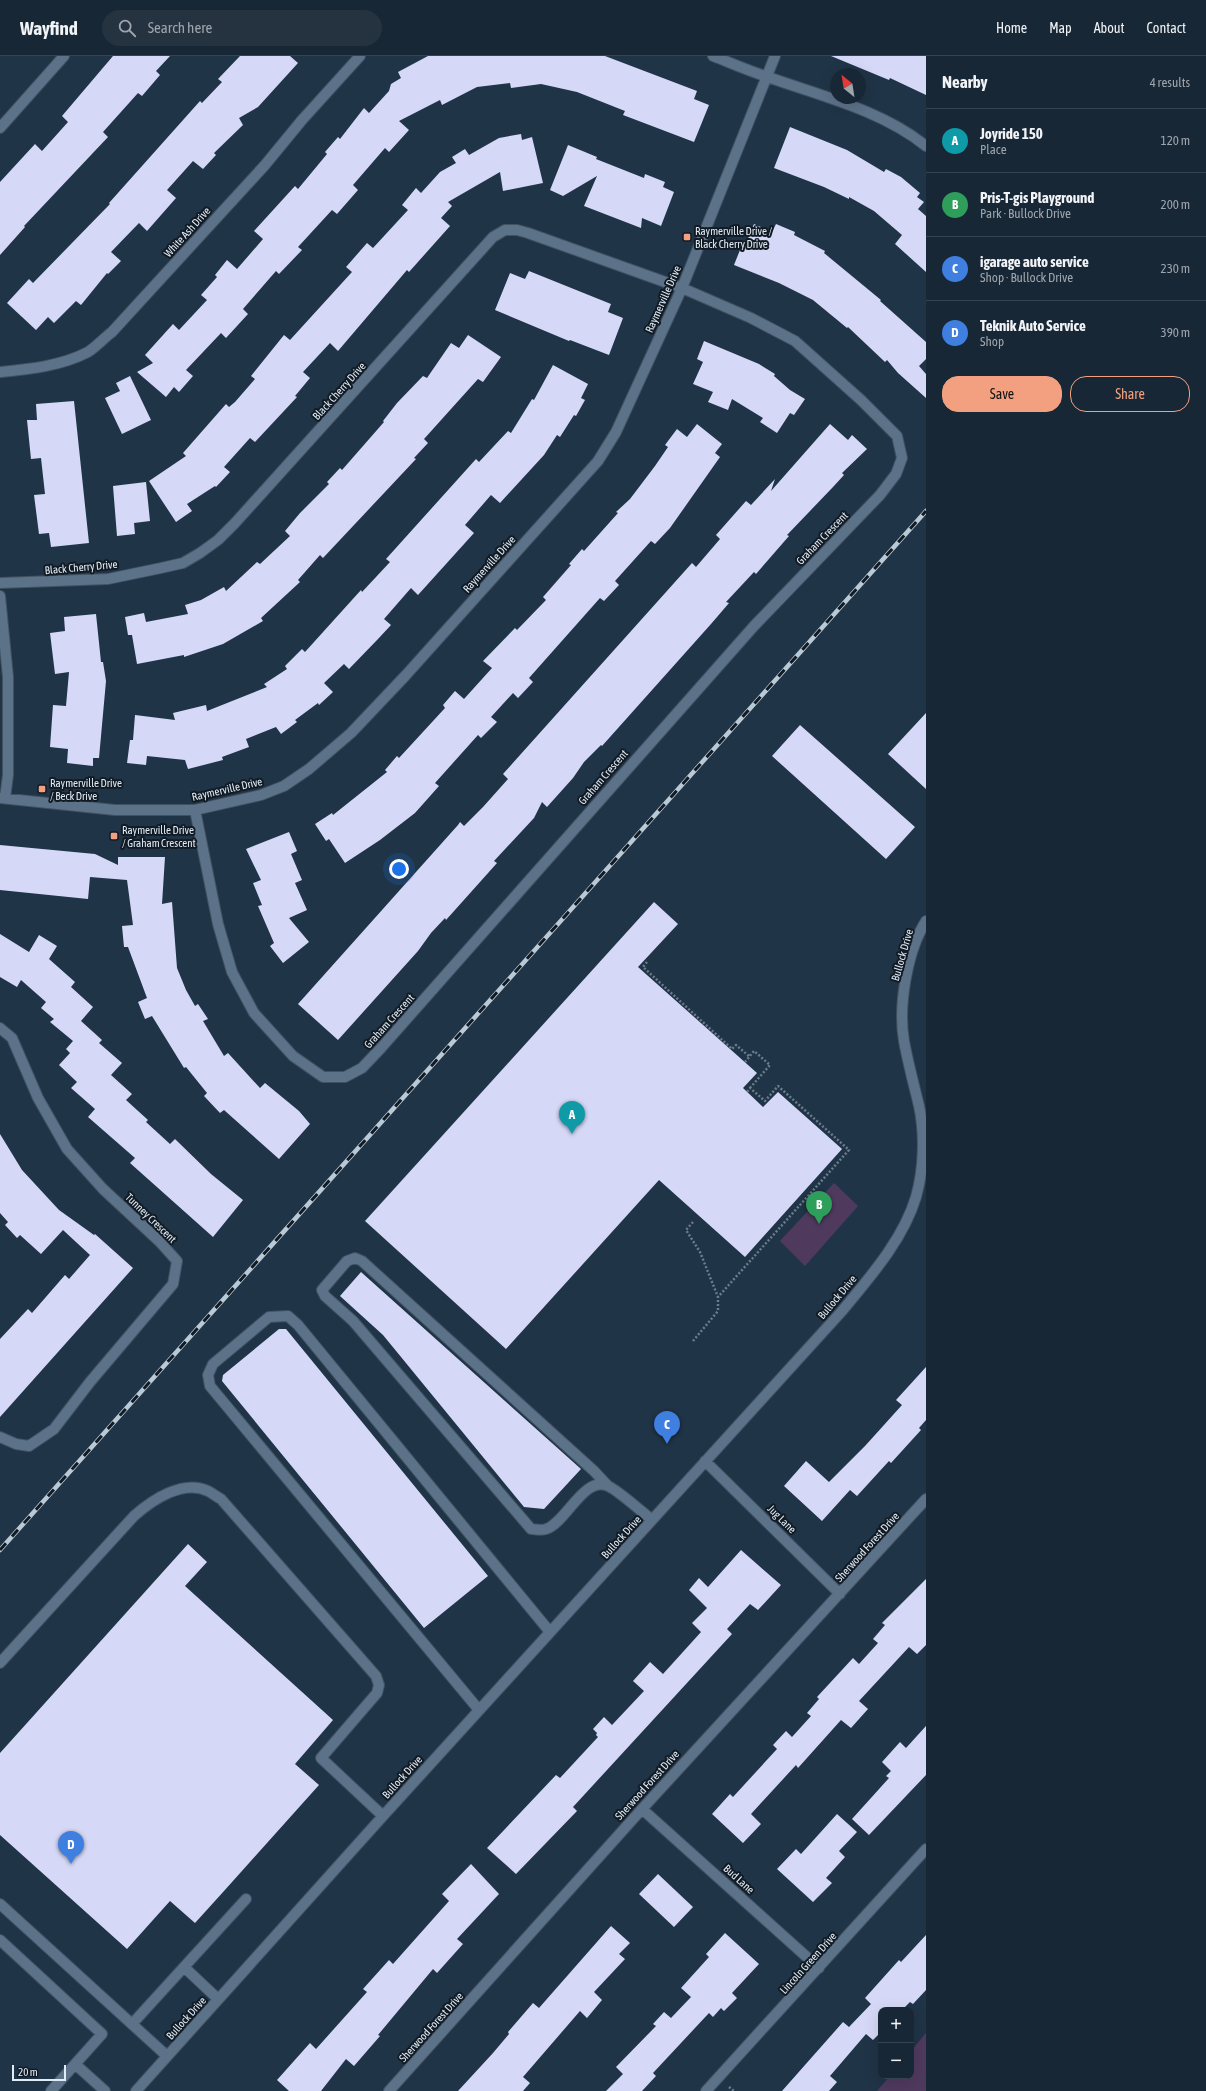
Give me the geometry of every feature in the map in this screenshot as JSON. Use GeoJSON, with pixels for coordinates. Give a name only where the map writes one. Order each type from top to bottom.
{"type":"FeatureCollection","features":[{"type":"Feature","properties":{"kind":"street"},"geometry":{"type":"LineString","coordinates":[[0,128],[64,56]]}},
{"type":"Feature","properties":{"kind":"street","name":"White Ash Drive"},"geometry":{"type":"LineString","coordinates":[[0,372],[27,369],[63,362],[88,351],[112,332],[265,164],[302,120],[360,56]]}},
{"type":"Feature","properties":{"kind":"street"},"geometry":{"type":"LineString","coordinates":[[714,56],[767,77],[828,96],[872,115],[916,138],[926,146]]}},
{"type":"Feature","properties":{"kind":"street","name":"Raymerville Drive"},"geometry":{"type":"LineString","coordinates":[[3,798],[115,810],[195,810],[261,795],[284,786],[309,769],[351,733],[406,675],[598,461],[616,432],[682,288],[767,77],[774,56]]}},
{"type":"Feature","properties":{"kind":"street","name":"Black Cherry Drive"},"geometry":{"type":"LineString","coordinates":[[0,583],[108,579],[183,562],[200,553],[218,540],[235,523],[468,264],[493,237],[505,230],[517,230],[528,233],[682,288]]}},
{"type":"Feature","properties":{"kind":"street","name":"Graham Crescent"},"geometry":{"type":"LineString","coordinates":[[195,810],[220,931],[232,972],[254,1013],[293,1056],[323,1077],[345,1077],[362,1068],[754,626],[880,495],[896,474],[902,458],[897,436],[861,400],[795,340],[751,318],[682,288]]}},
{"type":"Feature","properties":{"kind":"street"},"geometry":{"type":"LineString","coordinates":[[0,596],[8,677],[8,775],[3,798]]}},
{"type":"Feature","properties":{"kind":"street","name":"Bullock Drive"},"geometry":{"type":"LineString","coordinates":[[136,2091],[383,1816],[842,1311],[883,1261],[894,1243],[916,1197],[922,1159],[919,1108],[903,1039],[903,1005],[906,976],[913,950],[926,921]]}},
{"type":"Feature","properties":{"kind":"street","name":"Tunney Crescent"},"geometry":{"type":"LineString","coordinates":[[0,1028],[12,1038],[38,1098],[67,1149],[103,1189],[159,1241],[176,1261],[176,1266],[173,1284],[90,1382],[54,1428],[29,1446],[16,1444],[0,1437]]}},
{"type":"Feature","properties":{"kind":"street"},"geometry":{"type":"LineString","coordinates":[[608,1486],[599,1485],[586,1490],[553,1526],[545,1530],[531,1529],[352,1322],[325,1296],[322,1290],[347,1261],[355,1258],[362,1261],[594,1471],[608,1486],[652,1520]]}},
{"type":"Feature","properties":{"kind":"street"},"geometry":{"type":"LineString","coordinates":[[479,1710],[210,1386],[208,1375],[213,1364],[269,1317],[288,1316],[298,1325],[550,1632]]}},
{"type":"Feature","properties":{"kind":"street","name":"Jug Lane"},"geometry":{"type":"LineString","coordinates":[[705,1461],[840,1594]]}},
{"type":"Feature","properties":{"kind":"street"},"geometry":{"type":"LineString","coordinates":[[0,1663],[134,1516],[146,1506],[175,1491],[192,1488],[207,1490],[221,1499],[376,1676],[379,1685],[377,1693],[321,1758],[383,1816]]}},
{"type":"Feature","properties":{"kind":"street","name":"Sherwood Forest Drive"},"geometry":{"type":"LineString","coordinates":[[389,2091],[642,1809],[926,1499]]}},
{"type":"Feature","properties":{"kind":"street","name":"Bud Lane"},"geometry":{"type":"LineString","coordinates":[[642,1809],[819,1968]]}},
{"type":"Feature","properties":{"kind":"street","name":"Lincoln Green Drive"},"geometry":{"type":"LineString","coordinates":[[706,2091],[926,1849]]}},
{"type":"Feature","properties":{"kind":"street"},"geometry":{"type":"LineString","coordinates":[[132,2024],[246,1899]]}},
{"type":"Feature","properties":{"kind":"street"},"geometry":{"type":"LineString","coordinates":[[0,1904],[167,2056]]}},
{"type":"Feature","properties":{"kind":"street"},"geometry":{"type":"LineString","coordinates":[[0,1940],[102,2034],[51,2091]]}},
{"type":"Feature","properties":{"kind":"street"},"geometry":{"type":"LineString","coordinates":[[184,1967],[218,1999]]}},
{"type":"Feature","properties":{"kind":"street"},"geometry":{"type":"LineString","coordinates":[[75,2064],[105,2091]]}},
{"type":"Feature","properties":{"kind":"path"},"geometry":{"type":"LineString","coordinates":[[647,962],[643,967],[732,1048],[736,1045],[750,1057]]}},
{"type":"Feature","properties":{"kind":"path"},"geometry":{"type":"LineString","coordinates":[[745,1062],[754,1051],[770,1065],[747,1092]]}},
{"type":"Feature","properties":{"kind":"path"},"geometry":{"type":"LineString","coordinates":[[718,1297],[849,1150],[778,1086],[765,1101],[750,1088]]}},
{"type":"Feature","properties":{"kind":"path"},"geometry":{"type":"LineString","coordinates":[[693,1222],[686,1230],[700,1252],[718,1297],[718,1311],[693,1340]]}},
{"type":"Feature","properties":{"kind":"shaded area"},"geometry":{"type":"Polygon","coordinates":[[[834,1183],[858,1206],[805,1266],[780,1241],[834,1183]]]}},
{"type":"Feature","properties":{"kind":"shaded area"},"geometry":{"type":"Polygon","coordinates":[[[926,2033],[926,2091],[877,2091],[887,2079],[914,2079],[914,2047],[926,2033]]]}},
{"type":"Feature","properties":{"kind":"building"},"geometry":{"type":"Polygon","coordinates":[[[113,56],[170,56],[156,71],[160,75],[142,96],[138,93],[103,132],[108,137],[24,226],[25,227],[0,255],[0,182],[35,144],[42,151],[68,122],[62,116],[113,56]]]}},
{"type":"Feature","properties":{"kind":"building"},"geometry":{"type":"Polygon","coordinates":[[[240,56],[290,56],[298,63],[258,107],[239,118],[243,125],[214,153],[216,155],[203,169],[193,161],[167,190],[176,198],[147,231],[139,223],[111,252],[121,261],[108,274],[107,273],[81,305],[76,301],[54,323],[48,317],[36,330],[7,303],[29,279],[33,283],[110,204],[109,203],[200,101],[202,103],[222,82],[218,79],[240,56]]]}},
{"type":"Feature","properties":{"kind":"building"},"geometry":{"type":"Polygon","coordinates":[[[428,56],[605,56],[697,91],[694,99],[709,105],[694,142],[623,115],[625,111],[577,92],[541,84],[511,88],[510,83],[477,87],[442,105],[440,100],[399,121],[409,130],[389,152],[385,148],[353,185],[358,190],[337,214],[332,210],[298,247],[302,250],[279,274],[276,271],[243,309],[248,314],[226,338],[221,333],[186,370],[193,376],[179,392],[174,387],[166,397],[137,372],[153,363],[145,355],[173,324],[179,330],[207,300],[201,295],[217,277],[215,275],[227,260],[237,269],[263,239],[254,231],[295,186],[298,189],[327,154],[325,152],[338,137],[340,139],[364,108],[369,113],[389,91],[391,84],[401,78],[398,72],[428,56]]]}},
{"type":"Feature","properties":{"kind":"building"},"geometry":{"type":"Polygon","coordinates":[[[831,56],[926,56],[926,95],[890,78],[889,80],[866,70],[866,68],[860,68],[831,56]]]}},
{"type":"Feature","properties":{"kind":"building"},"geometry":{"type":"Polygon","coordinates":[[[790,127],[847,150],[884,172],[886,169],[901,177],[920,193],[917,197],[924,202],[918,209],[926,216],[926,272],[895,244],[902,235],[874,211],[849,197],[849,199],[824,187],[774,168],[790,127]]]}},
{"type":"Feature","properties":{"kind":"building"},"geometry":{"type":"Polygon","coordinates":[[[521,134],[522,140],[532,137],[543,183],[503,191],[500,172],[448,202],[452,206],[441,218],[450,226],[409,272],[407,270],[338,351],[330,343],[303,372],[310,378],[295,396],[297,397],[255,442],[250,438],[224,467],[230,472],[216,487],[215,486],[187,504],[192,511],[176,522],[149,481],[186,456],[183,453],[226,404],[229,407],[235,402],[255,379],[251,376],[284,335],[290,340],[352,272],[346,267],[367,243],[373,248],[408,210],[402,205],[416,188],[421,193],[440,172],[456,163],[452,157],[465,149],[469,155],[499,138],[521,134]]]}},
{"type":"Feature","properties":{"kind":"building"},"geometry":{"type":"Polygon","coordinates":[[[568,145],[597,157],[596,159],[644,178],[645,174],[665,182],[663,187],[674,192],[661,226],[642,218],[641,228],[584,206],[597,176],[563,196],[550,190],[568,145]]]}},
{"type":"Feature","properties":{"kind":"building"},"geometry":{"type":"Polygon","coordinates":[[[754,224],[772,232],[776,224],[795,232],[794,235],[825,251],[824,253],[881,300],[880,301],[926,342],[926,359],[919,366],[926,374],[926,398],[898,373],[887,360],[885,362],[848,327],[847,328],[813,300],[779,283],[734,265],[744,240],[747,241],[754,224]]]}},
{"type":"Feature","properties":{"kind":"building"},"geometry":{"type":"Polygon","coordinates":[[[529,271],[611,304],[608,312],[623,318],[609,355],[570,340],[569,341],[495,310],[510,273],[525,279],[529,271]]]}},
{"type":"Feature","properties":{"kind":"building"},"geometry":{"type":"Polygon","coordinates":[[[468,335],[501,357],[483,382],[478,379],[424,439],[428,443],[414,458],[416,459],[323,558],[320,555],[298,580],[300,582],[261,618],[263,621],[223,644],[184,657],[184,655],[137,664],[132,635],[128,635],[125,617],[144,613],[146,622],[188,614],[185,605],[201,600],[224,587],[226,591],[257,562],[260,564],[290,536],[285,531],[300,513],[329,484],[327,482],[340,468],[342,470],[384,422],[383,421],[397,403],[423,376],[427,378],[451,343],[459,348],[468,335]]]}},
{"type":"Feature","properties":{"kind":"building"},"geometry":{"type":"Polygon","coordinates":[[[704,341],[759,364],[775,374],[774,376],[790,390],[805,399],[794,415],[790,413],[777,433],[760,422],[763,418],[732,399],[728,410],[708,402],[713,392],[693,384],[703,362],[697,359],[704,341]]]}},
{"type":"Feature","properties":{"kind":"building"},"geometry":{"type":"Polygon","coordinates":[[[553,365],[588,384],[581,398],[585,400],[576,416],[574,415],[560,437],[557,435],[544,455],[500,503],[491,495],[465,525],[474,533],[418,595],[411,588],[384,619],[391,625],[378,639],[349,669],[344,664],[324,683],[333,692],[319,705],[318,703],[295,720],[297,722],[281,734],[276,727],[246,739],[249,747],[222,757],[223,760],[188,769],[185,760],[147,756],[146,765],[127,763],[130,740],[133,740],[135,715],[175,720],[173,713],[206,705],[207,711],[267,687],[264,684],[287,669],[285,666],[302,649],[305,652],[361,590],[362,592],[390,562],[386,559],[476,459],[479,462],[508,431],[511,433],[532,399],[534,400],[553,365]]]}},
{"type":"Feature","properties":{"kind":"building"},"geometry":{"type":"Polygon","coordinates":[[[130,376],[151,420],[122,434],[105,398],[120,391],[116,383],[130,376]]]}},
{"type":"Feature","properties":{"kind":"building"},"geometry":{"type":"Polygon","coordinates":[[[74,401],[89,543],[51,547],[49,533],[39,534],[34,495],[45,494],[41,458],[31,459],[27,420],[37,420],[36,404],[74,401]]]}},
{"type":"Feature","properties":{"kind":"building"},"geometry":{"type":"Polygon","coordinates":[[[697,424],[722,444],[715,453],[720,457],[670,528],[655,544],[651,541],[615,581],[619,585],[604,601],[600,598],[529,678],[533,682],[518,698],[513,693],[491,717],[497,722],[481,738],[478,735],[435,783],[439,786],[415,813],[380,840],[345,863],[329,839],[326,841],[315,824],[332,813],[333,815],[387,772],[385,770],[397,756],[399,758],[445,708],[443,705],[455,691],[464,699],[492,668],[483,661],[515,628],[517,630],[546,600],[543,597],[571,565],[569,564],[582,549],[584,551],[618,513],[616,512],[630,499],[668,447],[665,445],[677,429],[687,437],[697,424]]]}},
{"type":"Feature","properties":{"kind":"building"},"geometry":{"type":"Polygon","coordinates":[[[830,424],[848,440],[852,435],[867,449],[842,473],[844,475],[787,535],[789,536],[756,574],[754,572],[726,602],[729,603],[711,624],[602,746],[601,745],[584,762],[573,778],[547,807],[542,802],[534,818],[494,861],[497,863],[446,920],[445,918],[431,933],[418,951],[338,1040],[298,1004],[460,822],[464,826],[508,779],[503,774],[692,563],[696,567],[720,539],[716,535],[746,501],[751,505],[775,479],[771,491],[830,424]]]}},
{"type":"Feature","properties":{"kind":"building"},"geometry":{"type":"Polygon","coordinates":[[[146,482],[150,521],[134,523],[135,534],[117,536],[113,486],[146,482]]]}},
{"type":"Feature","properties":{"kind":"building"},"geometry":{"type":"Polygon","coordinates":[[[96,614],[101,662],[103,662],[106,681],[99,758],[93,758],[93,766],[67,763],[68,749],[50,747],[53,705],[66,706],[69,672],[55,674],[50,633],[65,631],[64,617],[96,614]]]}},
{"type":"Feature","properties":{"kind":"building"},"geometry":{"type":"Polygon","coordinates":[[[926,713],[926,789],[888,754],[926,713]]]}},
{"type":"Feature","properties":{"kind":"building"},"geometry":{"type":"Polygon","coordinates":[[[800,725],[915,827],[886,859],[772,756],[800,725]]]}},
{"type":"Feature","properties":{"kind":"building"},"geometry":{"type":"Polygon","coordinates":[[[289,832],[297,851],[291,854],[302,880],[295,883],[307,910],[289,918],[309,942],[283,963],[270,946],[274,943],[258,906],[262,905],[253,883],[261,880],[246,849],[289,832]]]}},
{"type":"Feature","properties":{"kind":"building"},"geometry":{"type":"Polygon","coordinates":[[[0,845],[95,854],[118,865],[118,857],[165,857],[162,904],[172,902],[177,968],[186,990],[195,1006],[198,1004],[208,1019],[203,1021],[224,1056],[228,1053],[260,1088],[265,1083],[299,1111],[310,1124],[279,1159],[224,1110],[220,1113],[204,1096],[207,1093],[186,1067],[184,1068],[152,1016],[145,1019],[138,1002],[147,998],[128,947],[124,947],[122,926],[133,925],[127,880],[90,877],[88,899],[0,890],[0,845]]]}},
{"type":"Feature","properties":{"kind":"building"},"geometry":{"type":"Polygon","coordinates":[[[654,902],[678,924],[638,967],[757,1073],[743,1088],[763,1107],[778,1092],[842,1149],[745,1257],[659,1180],[506,1349],[365,1221],[654,902]]]}},
{"type":"Feature","properties":{"kind":"building"},"geometry":{"type":"Polygon","coordinates":[[[0,934],[29,952],[39,935],[57,946],[49,959],[75,982],[71,987],[93,1007],[81,1021],[102,1040],[99,1043],[122,1063],[111,1075],[132,1094],[126,1100],[148,1120],[146,1122],[170,1144],[175,1139],[211,1174],[243,1200],[213,1237],[130,1163],[135,1158],[88,1117],[95,1109],[71,1088],[77,1082],[59,1065],[70,1053],[66,1049],[73,1041],[50,1022],[54,1019],[41,1008],[46,1002],[21,980],[17,987],[0,977],[0,934]]]}},
{"type":"Feature","properties":{"kind":"building"},"geometry":{"type":"Polygon","coordinates":[[[0,1134],[22,1170],[59,1210],[94,1235],[95,1234],[133,1268],[0,1417],[0,1339],[28,1309],[32,1313],[65,1275],[69,1279],[90,1255],[63,1230],[41,1254],[20,1235],[17,1238],[5,1225],[8,1222],[0,1213],[0,1134]]]}},
{"type":"Feature","properties":{"kind":"building"},"geometry":{"type":"Polygon","coordinates":[[[361,1272],[581,1469],[544,1509],[524,1507],[383,1335],[340,1296],[361,1272]]]}},
{"type":"Feature","properties":{"kind":"building"},"geometry":{"type":"Polygon","coordinates":[[[279,1329],[286,1329],[488,1576],[424,1628],[222,1381],[223,1375],[279,1329]]]}},
{"type":"Feature","properties":{"kind":"building"},"geometry":{"type":"Polygon","coordinates":[[[926,1367],[926,1420],[919,1428],[921,1430],[891,1463],[889,1461],[857,1496],[850,1490],[822,1521],[784,1486],[806,1461],[829,1482],[865,1446],[902,1405],[896,1400],[926,1367]]]}},
{"type":"Feature","properties":{"kind":"building"},"geometry":{"type":"Polygon","coordinates":[[[188,1544],[207,1562],[185,1586],[333,1720],[295,1764],[319,1785],[224,1891],[195,1923],[170,1901],[127,1949],[0,1835],[0,1753],[188,1544]]]}},
{"type":"Feature","properties":{"kind":"building"},"geometry":{"type":"Polygon","coordinates":[[[741,1550],[781,1585],[758,1610],[750,1604],[727,1629],[732,1634],[573,1807],[577,1811],[516,1874],[487,1848],[556,1775],[560,1778],[598,1737],[596,1735],[597,1733],[593,1729],[604,1717],[612,1725],[644,1691],[633,1681],[650,1662],[663,1674],[701,1632],[692,1623],[707,1608],[689,1590],[699,1578],[708,1587],[741,1550]]]}},
{"type":"Feature","properties":{"kind":"building"},"geometry":{"type":"Polygon","coordinates":[[[926,1579],[926,1645],[917,1654],[909,1647],[859,1701],[868,1709],[851,1728],[841,1720],[798,1768],[796,1765],[751,1814],[761,1824],[743,1843],[712,1814],[730,1794],[733,1797],[777,1749],[773,1745],[786,1731],[792,1737],[811,1716],[807,1713],[819,1699],[817,1697],[853,1658],[859,1664],[878,1643],[873,1639],[885,1625],[882,1623],[926,1579]]]}},
{"type":"Feature","properties":{"kind":"building"},"geometry":{"type":"Polygon","coordinates":[[[926,1726],[926,1775],[869,1835],[852,1819],[889,1778],[886,1776],[891,1771],[882,1762],[900,1742],[906,1748],[926,1726]]]}},
{"type":"Feature","properties":{"kind":"building"},"geometry":{"type":"Polygon","coordinates":[[[837,1814],[857,1832],[839,1851],[845,1857],[826,1878],[832,1883],[813,1902],[777,1869],[796,1849],[801,1854],[837,1814]]]}},
{"type":"Feature","properties":{"kind":"building"},"geometry":{"type":"Polygon","coordinates":[[[471,1864],[499,1894],[457,1939],[463,1944],[437,1973],[433,1969],[378,2035],[380,2036],[354,2066],[346,2059],[321,2091],[289,2091],[277,2080],[310,2043],[316,2049],[367,1992],[363,1989],[389,1960],[393,1964],[449,1901],[442,1894],[471,1864]]]}},
{"type":"Feature","properties":{"kind":"building"},"geometry":{"type":"Polygon","coordinates":[[[658,1874],[693,1907],[674,1927],[639,1894],[658,1874]]]}},
{"type":"Feature","properties":{"kind":"building"},"geometry":{"type":"Polygon","coordinates":[[[611,1926],[630,1943],[619,1954],[625,1959],[594,1992],[602,2000],[587,2018],[580,2011],[523,2077],[530,2083],[523,2091],[458,2091],[493,2053],[509,2034],[508,2032],[533,2003],[539,2008],[611,1926]]]}},
{"type":"Feature","properties":{"kind":"building"},"geometry":{"type":"Polygon","coordinates":[[[725,1933],[759,1964],[732,1993],[737,1998],[724,2011],[721,2008],[713,2017],[709,2013],[653,2073],[656,2076],[642,2091],[606,2091],[623,2074],[616,2067],[656,2026],[653,2024],[664,2012],[671,2018],[691,1997],[681,1988],[709,1957],[706,1954],[725,1933]]]}},
{"type":"Feature","properties":{"kind":"building"},"geometry":{"type":"Polygon","coordinates":[[[926,1935],[926,1990],[913,2004],[910,2002],[905,2007],[878,2007],[878,2035],[873,2040],[866,2034],[830,2076],[837,2082],[829,2091],[782,2091],[843,2022],[849,2027],[871,2004],[865,1998],[899,1960],[901,1962],[926,1935]]]}},
{"type":"Feature","properties":{"kind":"railway"},"geometry":{"type":"LineString","coordinates":[[0,1550],[926,511]]}},
{"type":"Feature","properties":{"kind":"place","name":"Raymerville Drive / Black Cherry Drive"},"geometry":{"type":"Point","coordinates":[687,237]}},
{"type":"Feature","properties":{"kind":"place","name":"Raymerville Drive / Beck Drive"},"geometry":{"type":"Point","coordinates":[42,789]}},
{"type":"Feature","properties":{"kind":"place","name":"Raymerville Drive / Graham Crescent"},"geometry":{"type":"Point","coordinates":[114,836]}},
{"type":"Feature","properties":{"kind":"place","name":"Joyride 150"},"geometry":{"type":"Point","coordinates":[572,1134]}},
{"type":"Feature","properties":{"kind":"place","name":"Pris-T-gis Playground"},"geometry":{"type":"Point","coordinates":[819,1224]}},
{"type":"Feature","properties":{"kind":"place","name":"igarage auto service"},"geometry":{"type":"Point","coordinates":[667,1444]}},
{"type":"Feature","properties":{"kind":"place","name":"Teknik Auto Service"},"geometry":{"type":"Point","coordinates":[71,1864]}}]}
